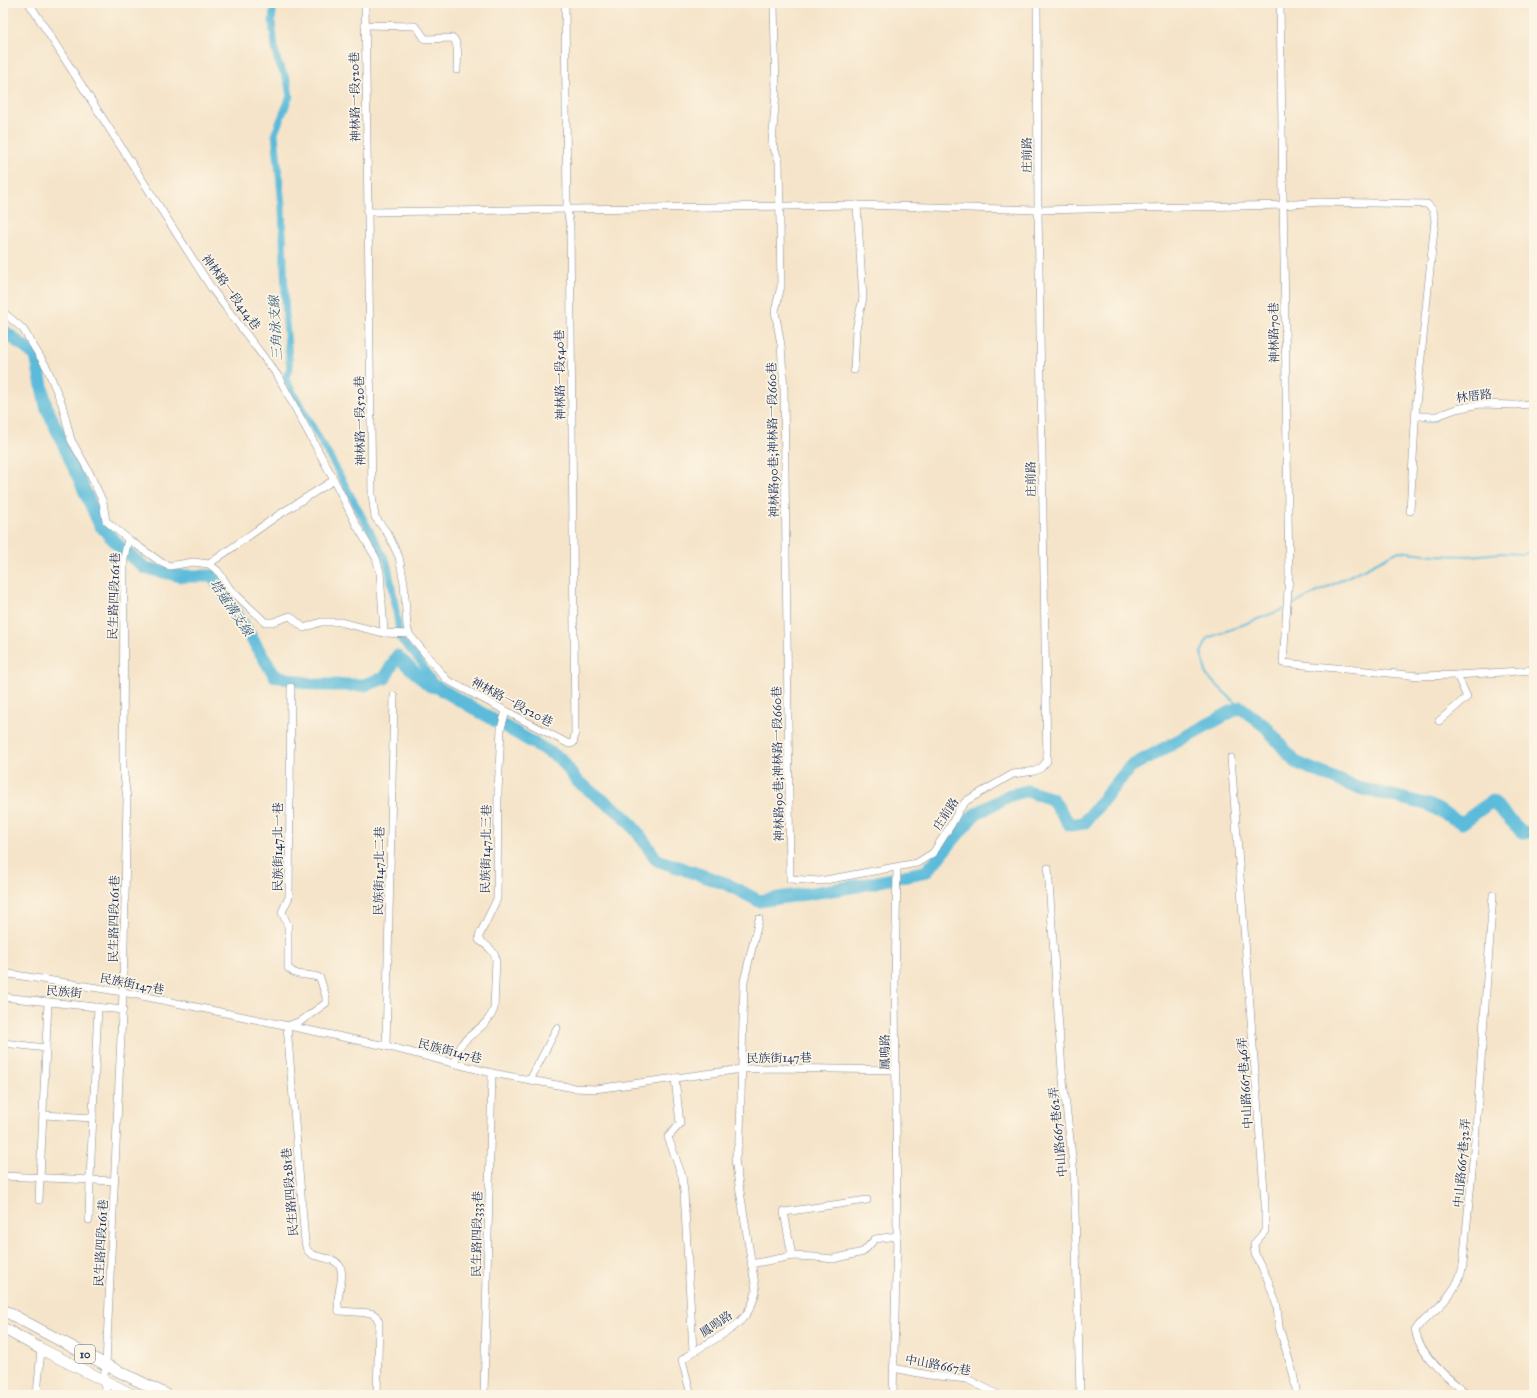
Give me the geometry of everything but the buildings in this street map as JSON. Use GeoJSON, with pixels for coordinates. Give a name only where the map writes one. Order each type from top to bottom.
{"type":"FeatureCollection","features":[{"type":"Feature","properties":{"kind":"main road","name":"10"},"geometry":{"type":"LineString","coordinates":[[3,1310],[106,1365],[167,1395]]}},
{"type":"Feature","properties":{"kind":"main road","name":"10"},"geometry":{"type":"LineString","coordinates":[[3,1328],[103,1381],[133,1395]]}},
{"type":"Feature","properties":{"kind":"street","name":"神林路一段414巷"},"geometry":{"type":"LineString","coordinates":[[29,3],[212,288],[278,376],[357,526],[376,558],[380,572],[384,633]]}},
{"type":"Feature","properties":{"kind":"street","name":"神林路一段520巷"},"geometry":{"type":"LineString","coordinates":[[365,3],[372,495],[375,516],[388,534],[399,557],[404,583],[407,626],[409,634],[447,680],[569,744]]}},
{"type":"Feature","properties":{"kind":"street","name":"神林路一段540巷"},"geometry":{"type":"LineString","coordinates":[[565,3],[567,209],[570,231],[575,727],[573,743],[569,744]]}},
{"type":"Feature","properties":{"kind":"street","name":"神林路90巷;神林路一段660巷"},"geometry":{"type":"LineString","coordinates":[[774,3],[776,93],[772,142],[780,161],[781,286],[775,311],[781,345],[784,390],[790,879]]}},
{"type":"Feature","properties":{"kind":"street","name":"庄前路"},"geometry":{"type":"LineString","coordinates":[[790,879],[820,882],[852,874],[897,868],[917,863],[933,853],[966,801],[1013,774],[1035,771],[1041,768],[1046,761],[1038,210],[1037,3]]}},
{"type":"Feature","properties":{"kind":"street","name":"神林路70巷"},"geometry":{"type":"LineString","coordinates":[[1280,3],[1289,575],[1283,663],[1419,676],[1457,675]]}},
{"type":"Feature","properties":{"kind":"street"},"geometry":{"type":"LineString","coordinates":[[365,25],[415,26],[425,39],[453,38],[456,40],[457,46],[457,70]]}},
{"type":"Feature","properties":{"kind":"street"},"geometry":{"type":"LineString","coordinates":[[367,212],[857,205],[1038,210],[1284,205],[1319,202],[1427,204],[1433,210],[1435,220],[1416,406],[1417,416],[1410,511]]}},
{"type":"Feature","properties":{"kind":"street"},"geometry":{"type":"LineString","coordinates":[[854,370],[856,329],[863,298],[857,205]]}},
{"type":"Feature","properties":{"kind":"street"},"geometry":{"type":"LineString","coordinates":[[3,312],[23,329],[47,368],[62,404],[71,440],[87,468],[103,502],[106,521],[128,540],[162,563],[170,566],[193,562],[209,564],[218,571],[230,589],[266,622],[273,622],[290,616],[304,628],[321,622],[340,622],[384,633],[409,634]]}},
{"type":"Feature","properties":{"kind":"street","name":"林厝路"},"geometry":{"type":"LineString","coordinates":[[1417,416],[1437,416],[1456,409],[1476,405],[1534,404]]}},
{"type":"Feature","properties":{"kind":"street"},"geometry":{"type":"LineString","coordinates":[[209,564],[277,516],[334,480]]}},
{"type":"Feature","properties":{"kind":"street","name":"民生路四段161巷"},"geometry":{"type":"LineString","coordinates":[[107,1395],[103,1381],[106,1365],[123,1010],[126,799],[123,767],[124,558],[128,540]]}},
{"type":"Feature","properties":{"kind":"street"},"geometry":{"type":"LineString","coordinates":[[1439,721],[1467,697],[1457,675],[1534,670]]}},
{"type":"Feature","properties":{"kind":"street","name":"民族街147北一巷"},"geometry":{"type":"LineString","coordinates":[[287,1026],[301,1021],[326,1003],[326,997],[320,978],[295,974],[288,968],[288,926],[282,912],[289,897],[291,687]]}},
{"type":"Feature","properties":{"kind":"street","name":"民族街147北二巷"},"geometry":{"type":"LineString","coordinates":[[386,1046],[394,696]]}},
{"type":"Feature","properties":{"kind":"street","name":"民族街147北三巷"},"geometry":{"type":"LineString","coordinates":[[455,1063],[460,1046],[480,1028],[491,1016],[494,1010],[496,959],[495,955],[480,940],[479,936],[497,898],[498,792],[501,728],[506,711]]}},
{"type":"Feature","properties":{"kind":"street","name":"中山路667巷46弄"},"geometry":{"type":"LineString","coordinates":[[1231,758],[1265,1203],[1265,1231],[1254,1244],[1255,1254],[1268,1280],[1277,1306],[1279,1327],[1293,1373],[1297,1395]]}},
{"type":"Feature","properties":{"kind":"street","name":"鳳鳴路"},"geometry":{"type":"LineString","coordinates":[[893,1395],[897,1236],[895,982],[897,868]]}},
{"type":"Feature","properties":{"kind":"street","name":"中山路667巷62弄"},"geometry":{"type":"LineString","coordinates":[[1048,868],[1062,1071],[1074,1174],[1080,1395]]}},
{"type":"Feature","properties":{"kind":"street","name":"中山路667巷32弄"},"geometry":{"type":"LineString","coordinates":[[1468,1395],[1446,1377],[1428,1356],[1417,1338],[1415,1331],[1418,1325],[1450,1294],[1461,1277],[1476,1129],[1493,894]]}},
{"type":"Feature","properties":{"kind":"street","name":"鳳鳴路"},"geometry":{"type":"LineString","coordinates":[[691,1395],[682,1360],[693,1351],[735,1327],[749,1311],[756,1291],[735,1160],[740,1136],[744,981],[759,919]]}},
{"type":"Feature","properties":{"kind":"street","name":"民族街147巷"},"geometry":{"type":"LineString","coordinates":[[3,974],[123,992],[386,1046],[492,1073],[574,1088],[596,1089],[742,1069],[774,1068],[896,1070]]}},
{"type":"Feature","properties":{"kind":"street","name":"民族街"},"geometry":{"type":"LineString","coordinates":[[3,997],[123,1010]]}},
{"type":"Feature","properties":{"kind":"street"},"geometry":{"type":"LineString","coordinates":[[39,1200],[48,1002]]}},
{"type":"Feature","properties":{"kind":"street"},"geometry":{"type":"LineString","coordinates":[[89,1220],[98,1007]]}},
{"type":"Feature","properties":{"kind":"street","name":"民生路四段281巷"},"geometry":{"type":"LineString","coordinates":[[287,1026],[305,1242],[308,1251],[313,1254],[335,1260],[342,1270],[337,1304],[339,1311],[371,1313],[376,1316],[380,1322],[377,1395]]}},
{"type":"Feature","properties":{"kind":"street"},"geometry":{"type":"LineString","coordinates":[[530,1080],[557,1028]]}},
{"type":"Feature","properties":{"kind":"street"},"geometry":{"type":"LineString","coordinates":[[3,1043],[46,1048]]}},
{"type":"Feature","properties":{"kind":"street","name":"民生路四段333巷"},"geometry":{"type":"LineString","coordinates":[[484,1395],[492,1073]]}},
{"type":"Feature","properties":{"kind":"street"},"geometry":{"type":"LineString","coordinates":[[675,1078],[680,1124],[668,1137],[682,1176],[684,1192],[693,1351]]}},
{"type":"Feature","properties":{"kind":"street"},"geometry":{"type":"LineString","coordinates":[[44,1115],[93,1118]]}},
{"type":"Feature","properties":{"kind":"street"},"geometry":{"type":"LineString","coordinates":[[3,1176],[115,1181]]}},
{"type":"Feature","properties":{"kind":"street"},"geometry":{"type":"LineString","coordinates":[[792,1256],[784,1212],[867,1200]]}},
{"type":"Feature","properties":{"kind":"street"},"geometry":{"type":"LineString","coordinates":[[751,1264],[792,1256],[815,1256],[833,1259],[840,1258],[863,1252],[875,1239],[897,1236]]}},
{"type":"Feature","properties":{"kind":"street"},"geometry":{"type":"LineString","coordinates":[[37,1395],[41,1349]]}},
{"type":"Feature","properties":{"kind":"street","name":"中山路667巷"},"geometry":{"type":"LineString","coordinates":[[893,1368],[929,1375],[967,1379],[999,1395]]}},
{"type":"Feature","properties":{"kind":"waterway","name":"三角泳支線"},"geometry":{"type":"LineString","coordinates":[[274,3],[272,21],[275,49],[278,62],[287,80],[290,96],[275,133],[282,206],[286,322],[290,369],[285,378],[387,562],[400,639],[421,663],[437,687]]}},
{"type":"Feature","properties":{"kind":"waterway","name":"塔蓮溝支線"},"geometry":{"type":"LineString","coordinates":[[3,330],[36,356],[46,406],[100,525],[118,545],[145,568],[181,576],[213,576],[275,676],[315,685],[364,685],[385,678],[397,656],[430,686],[437,687],[561,759],[577,781],[623,815],[657,860],[727,884],[759,901],[858,886],[927,871],[974,815],[1010,795],[1027,791],[1052,799],[1070,825],[1084,823],[1130,767],[1240,707],[1266,727],[1295,762],[1355,787],[1429,805],[1462,823],[1492,801],[1522,832],[1534,833]]}},
{"type":"Feature","properties":{"kind":"waterway"},"geometry":{"type":"LineString","coordinates":[[1423,421],[1432,422],[1437,419]]}},
{"type":"Feature","properties":{"kind":"waterway"},"geometry":{"type":"LineString","coordinates":[[1288,607],[1399,551],[1434,555],[1470,556],[1501,553],[1524,554],[1534,549]]}},
{"type":"Feature","properties":{"kind":"waterway"},"geometry":{"type":"LineString","coordinates":[[1240,707],[1207,676],[1201,653],[1208,638],[1284,609]]}}]}
